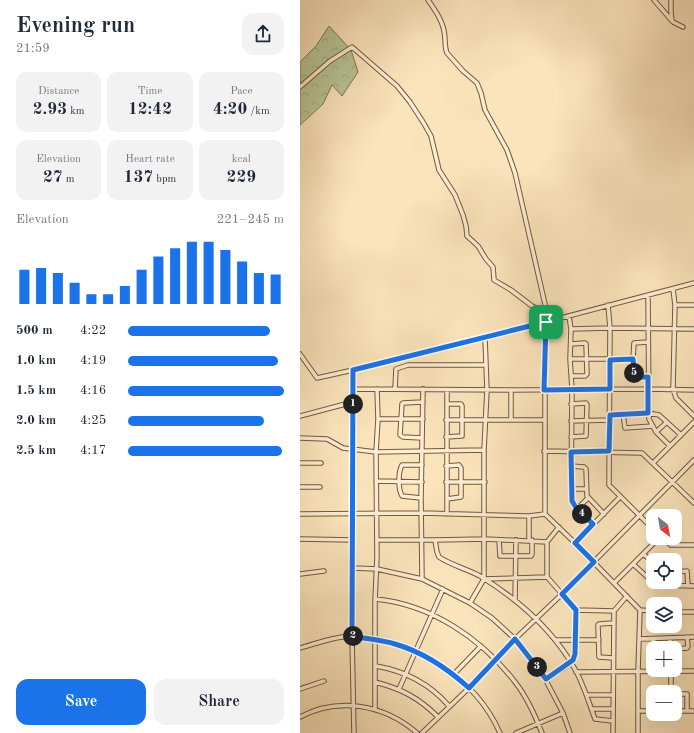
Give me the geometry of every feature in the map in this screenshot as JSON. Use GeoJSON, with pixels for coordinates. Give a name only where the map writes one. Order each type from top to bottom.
{"type":"FeatureCollection","features":[{"type":"Feature","properties":{"kind":"street"},"geometry":{"type":"LineString","coordinates":[[428,0],[438,15],[443,27],[445,33],[445,48],[463,71],[477,84],[485,110],[506,150],[515,173],[547,313],[544,390],[545,514],[628,596],[640,610],[638,733]]}},
{"type":"Feature","properties":{"kind":"street"},"geometry":{"type":"LineString","coordinates":[[654,0],[673,22],[682,27]]}},
{"type":"Feature","properties":{"kind":"street"},"geometry":{"type":"LineString","coordinates":[[671,0],[673,22]]}},
{"type":"Feature","properties":{"kind":"street"},"geometry":{"type":"LineString","coordinates":[[300,86],[330,61],[352,47],[397,86],[410,102],[431,136],[439,170],[456,198],[466,226],[467,236],[478,246],[493,267],[494,280],[511,290],[532,306],[547,313]]}},
{"type":"Feature","properties":{"kind":"street"},"geometry":{"type":"LineString","coordinates":[[300,354],[317,378],[485,338],[694,283]]}},
{"type":"Feature","properties":{"kind":"street"},"geometry":{"type":"LineString","coordinates":[[673,289],[675,305],[673,389],[676,398],[694,416]]}},
{"type":"Feature","properties":{"kind":"street"},"geometry":{"type":"LineString","coordinates":[[648,295],[649,420],[656,432],[670,446]]}},
{"type":"Feature","properties":{"kind":"street"},"geometry":{"type":"LineString","coordinates":[[608,305],[610,328],[609,485],[646,522]]}},
{"type":"Feature","properties":{"kind":"street"},"geometry":{"type":"LineString","coordinates":[[675,305],[694,305]]}},
{"type":"Feature","properties":{"kind":"street"},"geometry":{"type":"LineString","coordinates":[[569,316],[571,329],[570,359],[572,389],[572,501],[577,509],[593,524]]}},
{"type":"Feature","properties":{"kind":"street"},"geometry":{"type":"LineString","coordinates":[[571,329],[694,329]]}},
{"type":"Feature","properties":{"kind":"street"},"geometry":{"type":"LineString","coordinates":[[470,603],[484,579],[484,450],[487,390],[485,338]]}},
{"type":"Feature","properties":{"kind":"street"},"geometry":{"type":"LineString","coordinates":[[648,342],[634,343],[633,359],[635,377],[648,377]]}},
{"type":"Feature","properties":{"kind":"street"},"geometry":{"type":"LineString","coordinates":[[571,344],[585,343],[586,345],[586,375],[571,376]]}},
{"type":"Feature","properties":{"kind":"street"},"geometry":{"type":"LineString","coordinates":[[570,359],[633,359]]}},
{"type":"Feature","properties":{"kind":"street"},"geometry":{"type":"LineString","coordinates":[[395,389],[396,360]]}},
{"type":"Feature","properties":{"kind":"street"},"geometry":{"type":"LineString","coordinates":[[396,369],[408,365],[485,366]]}},
{"type":"Feature","properties":{"kind":"street"},"geometry":{"type":"LineString","coordinates":[[353,370],[352,636],[354,733]]}},
{"type":"Feature","properties":{"kind":"street"},"geometry":{"type":"LineString","coordinates":[[353,389],[694,390]]}},
{"type":"Feature","properties":{"kind":"street"},"geometry":{"type":"LineString","coordinates":[[375,709],[377,389]]}},
{"type":"Feature","properties":{"kind":"street"},"geometry":{"type":"LineString","coordinates":[[422,579],[421,498],[423,389]]}},
{"type":"Feature","properties":{"kind":"street"},"geometry":{"type":"LineString","coordinates":[[447,390],[447,514]]}},
{"type":"Feature","properties":{"kind":"street"},"geometry":{"type":"LineString","coordinates":[[511,390],[511,420]]}},
{"type":"Feature","properties":{"kind":"street"},"geometry":{"type":"LineString","coordinates":[[300,416],[353,402]]}},
{"type":"Feature","properties":{"kind":"street"},"geometry":{"type":"LineString","coordinates":[[422,438],[400,435],[401,406],[403,403],[423,402]]}},
{"type":"Feature","properties":{"kind":"street"},"geometry":{"type":"LineString","coordinates":[[571,404],[586,403],[586,437],[571,437]]}},
{"type":"Feature","properties":{"kind":"street"},"geometry":{"type":"LineString","coordinates":[[446,404],[462,404],[462,436],[446,437]]}},
{"type":"Feature","properties":{"kind":"street"},"geometry":{"type":"LineString","coordinates":[[610,415],[648,413],[659,415],[681,436]]}},
{"type":"Feature","properties":{"kind":"street"},"geometry":{"type":"LineString","coordinates":[[623,414],[624,426],[627,428],[652,426]]}},
{"type":"Feature","properties":{"kind":"street"},"geometry":{"type":"LineString","coordinates":[[378,419],[423,419]]}},
{"type":"Feature","properties":{"kind":"street"},"geometry":{"type":"LineString","coordinates":[[446,420],[544,420]]}},
{"type":"Feature","properties":{"kind":"street"},"geometry":{"type":"LineString","coordinates":[[571,421],[610,420]]}},
{"type":"Feature","properties":{"kind":"street"},"geometry":{"type":"LineString","coordinates":[[656,432],[667,422]]}},
{"type":"Feature","properties":{"kind":"street"},"geometry":{"type":"LineString","coordinates":[[653,463],[694,422]]}},
{"type":"Feature","properties":{"kind":"street"},"geometry":{"type":"LineString","coordinates":[[300,438],[327,439],[343,448],[376,452],[484,450]]}},
{"type":"Feature","properties":{"kind":"street"},"geometry":{"type":"LineString","coordinates":[[544,451],[609,451],[642,453],[694,503]]}},
{"type":"Feature","properties":{"kind":"street"},"geometry":{"type":"LineString","coordinates":[[422,733],[469,688],[515,639],[594,562],[694,460]]}},
{"type":"Feature","properties":{"kind":"street"},"geometry":{"type":"LineString","coordinates":[[300,463],[321,463]]}},
{"type":"Feature","properties":{"kind":"street"},"geometry":{"type":"LineString","coordinates":[[421,498],[402,496],[399,482],[400,468],[402,465],[422,465]]}},
{"type":"Feature","properties":{"kind":"street"},"geometry":{"type":"LineString","coordinates":[[446,466],[461,466],[462,482],[461,497],[447,498]]}},
{"type":"Feature","properties":{"kind":"street"},"geometry":{"type":"LineString","coordinates":[[571,466],[584,467],[586,469],[586,489],[588,498],[604,514]]}},
{"type":"Feature","properties":{"kind":"street"},"geometry":{"type":"LineString","coordinates":[[376,481],[422,482]]}},
{"type":"Feature","properties":{"kind":"street"},"geometry":{"type":"LineString","coordinates":[[446,482],[485,482]]}},
{"type":"Feature","properties":{"kind":"street"},"geometry":{"type":"LineString","coordinates":[[300,488],[320,487]]}},
{"type":"Feature","properties":{"kind":"street"},"geometry":{"type":"LineString","coordinates":[[571,489],[586,489]]}},
{"type":"Feature","properties":{"kind":"street"},"geometry":{"type":"LineString","coordinates":[[575,543],[620,497]]}},
{"type":"Feature","properties":{"kind":"street"},"geometry":{"type":"LineString","coordinates":[[577,509],[588,498]]}},
{"type":"Feature","properties":{"kind":"street"},"geometry":{"type":"LineString","coordinates":[[300,514],[353,512],[529,516],[545,514]]}},
{"type":"Feature","properties":{"kind":"street"},"geometry":{"type":"LineString","coordinates":[[499,540],[500,555],[532,555],[529,516]]}},
{"type":"Feature","properties":{"kind":"street"},"geometry":{"type":"LineString","coordinates":[[546,679],[571,663],[575,658],[576,610],[547,577],[546,542],[559,527]]}},
{"type":"Feature","properties":{"kind":"street"},"geometry":{"type":"LineString","coordinates":[[300,539],[353,540]]}},
{"type":"Feature","properties":{"kind":"street"},"geometry":{"type":"LineString","coordinates":[[377,540],[485,539],[531,540],[546,542]]}},
{"type":"Feature","properties":{"kind":"street"},"geometry":{"type":"LineString","coordinates":[[435,540],[439,557],[484,579],[515,600],[536,619],[555,640],[571,663],[587,694],[596,719],[613,721]]}},
{"type":"Feature","properties":{"kind":"street"},"geometry":{"type":"LineString","coordinates":[[515,600],[516,540]]}},
{"type":"Feature","properties":{"kind":"street"},"geometry":{"type":"LineString","coordinates":[[614,583],[652,545]]}},
{"type":"Feature","properties":{"kind":"street"},"geometry":{"type":"LineString","coordinates":[[682,545],[694,545]]}},
{"type":"Feature","properties":{"kind":"street"},"geometry":{"type":"LineString","coordinates":[[633,564],[646,576]]}},
{"type":"Feature","properties":{"kind":"street"},"geometry":{"type":"LineString","coordinates":[[353,568],[377,569],[422,579],[470,603],[492,618],[515,639],[546,679],[563,713],[570,733]]}},
{"type":"Feature","properties":{"kind":"street"},"geometry":{"type":"LineString","coordinates":[[300,574],[324,571]]}},
{"type":"Feature","properties":{"kind":"street"},"geometry":{"type":"LineString","coordinates":[[682,571],[687,571],[688,586]]}},
{"type":"Feature","properties":{"kind":"street"},"geometry":{"type":"LineString","coordinates":[[484,579],[547,577]]}},
{"type":"Feature","properties":{"kind":"street"},"geometry":{"type":"LineString","coordinates":[[682,585],[694,586]]}},
{"type":"Feature","properties":{"kind":"street"},"geometry":{"type":"LineString","coordinates":[[399,689],[443,589]]}},
{"type":"Feature","properties":{"kind":"street"},"geometry":{"type":"LineString","coordinates":[[613,733],[614,611],[628,596]]}},
{"type":"Feature","properties":{"kind":"street"},"geometry":{"type":"LineString","coordinates":[[375,599],[387,600],[431,615],[446,621],[465,633],[496,660],[519,687],[533,712],[542,733]]}},
{"type":"Feature","properties":{"kind":"street"},"geometry":{"type":"LineString","coordinates":[[576,610],[614,611]]}},
{"type":"Feature","properties":{"kind":"street"},"geometry":{"type":"LineString","coordinates":[[640,610],[646,610]]}},
{"type":"Feature","properties":{"kind":"street"},"geometry":{"type":"LineString","coordinates":[[682,612],[694,612]]}},
{"type":"Feature","properties":{"kind":"street"},"geometry":{"type":"LineString","coordinates":[[613,623],[598,624],[599,657],[613,658]]}},
{"type":"Feature","properties":{"kind":"street"},"geometry":{"type":"LineString","coordinates":[[300,648],[322,641],[352,636],[395,644],[415,651],[442,666],[469,688],[485,706],[500,733]]}},
{"type":"Feature","properties":{"kind":"street"},"geometry":{"type":"LineString","coordinates":[[639,639],[694,637]]}},
{"type":"Feature","properties":{"kind":"street"},"geometry":{"type":"LineString","coordinates":[[682,648],[688,646],[687,638]]}},
{"type":"Feature","properties":{"kind":"street"},"geometry":{"type":"LineString","coordinates":[[555,640],[599,640]]}},
{"type":"Feature","properties":{"kind":"street"},"geometry":{"type":"LineString","coordinates":[[453,675],[481,646]]}},
{"type":"Feature","properties":{"kind":"street"},"geometry":{"type":"LineString","coordinates":[[376,666],[394,670],[428,687],[440,696],[449,706]]}},
{"type":"Feature","properties":{"kind":"street"},"geometry":{"type":"LineString","coordinates":[[576,672],[646,671]]}},
{"type":"Feature","properties":{"kind":"street"},"geometry":{"type":"LineString","coordinates":[[682,671],[694,671]]}},
{"type":"Feature","properties":{"kind":"street"},"geometry":{"type":"LineString","coordinates":[[300,689],[324,681]]}},
{"type":"Feature","properties":{"kind":"street"},"geometry":{"type":"LineString","coordinates":[[376,682],[399,689],[422,702],[438,717]]}},
{"type":"Feature","properties":{"kind":"street"},"geometry":{"type":"LineString","coordinates":[[587,694],[613,696]]}},
{"type":"Feature","properties":{"kind":"street"},"geometry":{"type":"LineString","coordinates":[[682,694],[687,694],[687,711]]}},
{"type":"Feature","properties":{"kind":"street"},"geometry":{"type":"LineString","coordinates":[[300,718],[309,712],[329,706],[353,706],[375,709],[393,716],[408,725],[417,733]]}},
{"type":"Feature","properties":{"kind":"street"},"geometry":{"type":"LineString","coordinates":[[592,709],[613,710]]}},
{"type":"Feature","properties":{"kind":"street"},"geometry":{"type":"LineString","coordinates":[[638,711],[646,711]]}},
{"type":"Feature","properties":{"kind":"street"},"geometry":{"type":"LineString","coordinates":[[682,711],[694,711]]}},
{"type":"Feature","properties":{"kind":"street"},"geometry":{"type":"LineString","coordinates":[[516,733],[563,713]]}},
{"type":"Feature","properties":{"kind":"green space"},"geometry":{"type":"Polygon","coordinates":[[[329,26],[351,50],[358,72],[342,96],[332,85],[323,104],[300,125],[300,62],[316,46],[329,26]]]}},
{"type":"Feature","properties":{"kind":"route"},"geometry":{"type":"LineString","coordinates":[[546,322],[544,390],[610,389],[610,360],[633,359],[634,376],[636,378],[648,377],[648,413],[610,415],[609,451],[571,452],[572,501],[577,509],[593,524],[575,543],[594,562],[562,594],[576,610],[575,658],[571,663],[546,679],[515,639],[469,688],[442,666],[415,651],[395,644],[352,636],[353,370],[546,322]]}}]}
